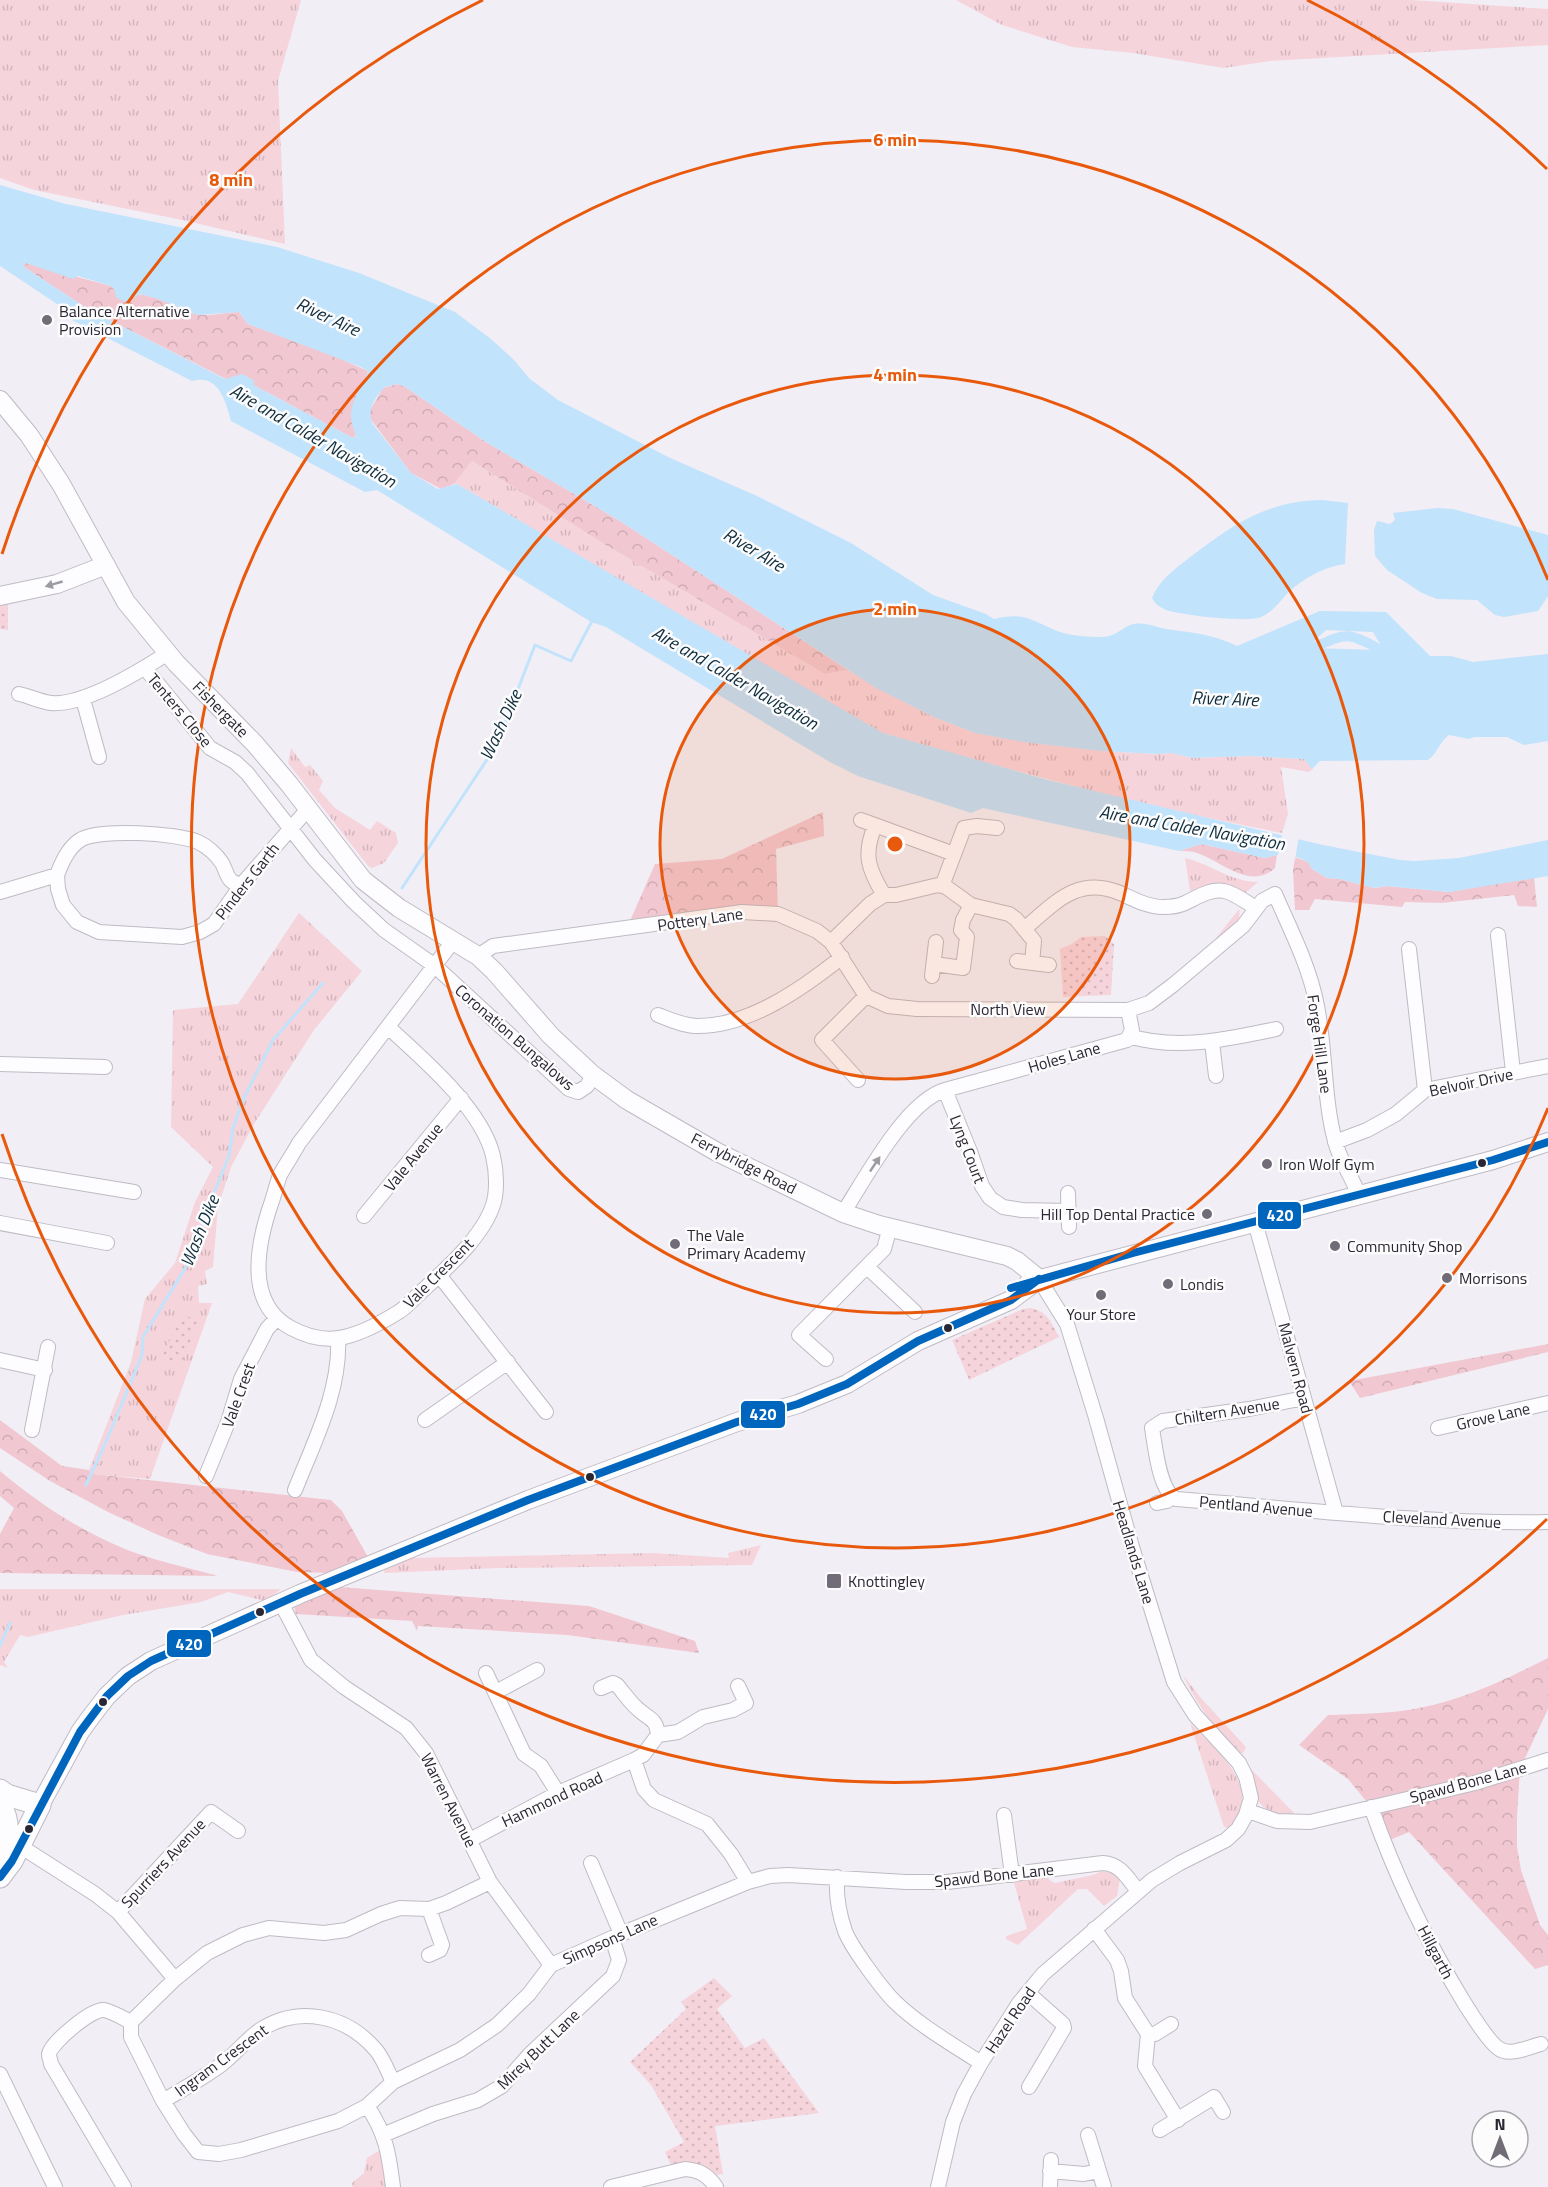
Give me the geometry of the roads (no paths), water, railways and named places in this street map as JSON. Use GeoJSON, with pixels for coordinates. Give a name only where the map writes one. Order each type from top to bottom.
{"type":"FeatureCollection","features":[{"type":"Feature","properties":{"kind":"highway"},"geometry":{"type":"LineString","coordinates":[[0,1800],[10,1813],[36,1814],[20,1846],[1,1875]]}},
{"type":"Feature","properties":{"kind":"highway"},"geometry":{"type":"LineString","coordinates":[[0,1800],[8,1821],[9,1837],[1,1875]]}},
{"type":"Feature","properties":{"kind":"main road","name":"Fishergate"},"geometry":{"type":"LineString","coordinates":[[0,400],[29,435],[61,484],[126,602],[168,653],[251,738],[363,880],[399,908],[478,956],[494,971]]}},
{"type":"Feature","properties":{"kind":"main road"},"geometry":{"type":"LineString","coordinates":[[0,596],[57,584],[106,565]]}},
{"type":"Feature","properties":{"kind":"main road","name":"Ferrybridge Road"},"geometry":{"type":"LineString","coordinates":[[494,971],[551,1036],[593,1075],[627,1100],[717,1152],[843,1213],[1007,1256],[1017,1260],[1039,1279]]}},
{"type":"Feature","properties":{"kind":"main road"},"geometry":{"type":"LineString","coordinates":[[36,1814],[80,1732],[107,1696],[128,1676],[151,1661],[300,1594],[621,1464],[737,1422],[798,1404],[847,1384],[940,1331],[953,1328],[1011,1300],[1039,1279],[1493,1160],[1548,1142]]}},
{"type":"Feature","properties":{"kind":"main road"},"geometry":{"type":"LineString","coordinates":[[1493,1160],[1548,1151]]}},
{"type":"Feature","properties":{"kind":"street","name":"Tenters Close"},"geometry":{"type":"LineString","coordinates":[[19,694],[51,703],[82,699],[145,668],[168,653]]}},
{"type":"Feature","properties":{"kind":"street","name":"Tenters Close"},"geometry":{"type":"LineString","coordinates":[[145,668],[210,747],[248,773],[289,828]]}},
{"type":"Feature","properties":{"kind":"street"},"geometry":{"type":"LineString","coordinates":[[82,699],[99,757]]}},
{"type":"Feature","properties":{"kind":"street","name":"Pinders Garth"},"geometry":{"type":"LineString","coordinates":[[57,875],[63,905],[77,922],[99,932],[182,937],[200,933],[214,924],[242,885],[308,808]]}},
{"type":"Feature","properties":{"kind":"street"},"geometry":{"type":"LineString","coordinates":[[861,820],[954,854]]}},
{"type":"Feature","properties":{"kind":"street"},"geometry":{"type":"LineString","coordinates":[[875,826],[868,842],[868,859],[877,884],[884,895]]}},
{"type":"Feature","properties":{"kind":"street"},"geometry":{"type":"LineString","coordinates":[[942,886],[964,828],[977,826],[997,828]]}},
{"type":"Feature","properties":{"kind":"street"},"geometry":{"type":"LineString","coordinates":[[289,828],[315,861],[354,902],[384,930],[435,966]]}},
{"type":"Feature","properties":{"kind":"street"},"geometry":{"type":"LineString","coordinates":[[0,892],[57,875],[63,859],[80,840],[102,832],[182,837],[198,842],[211,850],[222,863],[229,880],[242,885]]}},
{"type":"Feature","properties":{"kind":"street"},"geometry":{"type":"LineString","coordinates":[[225,873],[226,907]]}},
{"type":"Feature","properties":{"kind":"street"},"geometry":{"type":"LineString","coordinates":[[831,942],[870,904],[884,895],[896,895],[942,886],[971,905],[1009,914],[1034,941],[1032,963]]}},
{"type":"Feature","properties":{"kind":"street"},"geometry":{"type":"LineString","coordinates":[[1024,929],[1063,895],[1082,889],[1113,891],[1148,905],[1161,907],[1184,904],[1196,897],[1224,891],[1256,908],[1243,926],[1173,985],[1149,1003],[1128,1010],[1132,1030],[1129,1036],[1144,1041],[1212,1042],[1276,1029]]}},
{"type":"Feature","properties":{"kind":"street","name":"Forge Hill Lane"},"geometry":{"type":"LineString","coordinates":[[1256,908],[1275,894],[1309,974],[1316,1002],[1326,1070],[1330,1120],[1335,1142],[1359,1195]]}},
{"type":"Feature","properties":{"kind":"street"},"geometry":{"type":"LineString","coordinates":[[936,942],[933,970],[963,968],[967,937],[961,930],[963,920],[971,905]]}},
{"type":"Feature","properties":{"kind":"street","name":"Pottery Lane"},"geometry":{"type":"LineString","coordinates":[[478,956],[493,946],[626,930],[742,912],[778,914],[817,931],[831,942],[866,996]]}},
{"type":"Feature","properties":{"kind":"street"},"geometry":{"type":"LineString","coordinates":[[1498,935],[1513,1072]]}},
{"type":"Feature","properties":{"kind":"street","name":"Vale Crescent"},"geometry":{"type":"LineString","coordinates":[[388,1027],[461,1098],[484,1132],[492,1154],[496,1177],[495,1198],[486,1221],[467,1246],[440,1275],[399,1312],[369,1328],[338,1338],[306,1336],[277,1318],[264,1299],[259,1282],[260,1237],[280,1176],[299,1143],[454,940]]}},
{"type":"Feature","properties":{"kind":"street"},"geometry":{"type":"LineString","coordinates":[[1409,949],[1425,1090]]}},
{"type":"Feature","properties":{"kind":"street"},"geometry":{"type":"LineString","coordinates":[[658,1016],[700,1026],[739,1017],[788,997],[842,957]]}},
{"type":"Feature","properties":{"kind":"street"},"geometry":{"type":"LineString","coordinates":[[1017,961],[1049,965]]}},
{"type":"Feature","properties":{"kind":"street","name":"Coronation Bungalows"},"geometry":{"type":"LineString","coordinates":[[435,966],[569,1089],[578,1092],[586,1086],[593,1075]]}},
{"type":"Feature","properties":{"kind":"street"},"geometry":{"type":"LineString","coordinates":[[858,1080],[822,1040],[866,996]]}},
{"type":"Feature","properties":{"kind":"street","name":"North View"},"geometry":{"type":"LineString","coordinates":[[866,996],[888,1006],[917,1009],[1128,1010]]}},
{"type":"Feature","properties":{"kind":"street","name":"Holes Lane"},"geometry":{"type":"LineString","coordinates":[[843,1213],[905,1119],[928,1097],[945,1090],[1127,1040],[1129,1036]]}},
{"type":"Feature","properties":{"kind":"street"},"geometry":{"type":"LineString","coordinates":[[1212,1042],[1216,1076]]}},
{"type":"Feature","properties":{"kind":"street"},"geometry":{"type":"LineString","coordinates":[[0,1064],[105,1067]]}},
{"type":"Feature","properties":{"kind":"street","name":"Belvoir Drive"},"geometry":{"type":"LineString","coordinates":[[1335,1142],[1367,1130],[1396,1114],[1425,1090],[1548,1066]]}},
{"type":"Feature","properties":{"kind":"street","name":"Lyng Court"},"geometry":{"type":"LineString","coordinates":[[945,1090],[982,1186],[990,1198],[1004,1207],[1022,1210],[1068,1211]]}},
{"type":"Feature","properties":{"kind":"street","name":"Vale Avenue"},"geometry":{"type":"LineString","coordinates":[[364,1216],[461,1098]]}},
{"type":"Feature","properties":{"kind":"street"},"geometry":{"type":"LineString","coordinates":[[0,1170],[134,1192]]}},
{"type":"Feature","properties":{"kind":"street"},"geometry":{"type":"LineString","coordinates":[[1068,1193],[1069,1227]]}},
{"type":"Feature","properties":{"kind":"street","name":"Malvern Road"},"geometry":{"type":"LineString","coordinates":[[1255,1222],[1336,1513]]}},
{"type":"Feature","properties":{"kind":"street"},"geometry":{"type":"LineString","coordinates":[[0,1223],[107,1243]]}},
{"type":"Feature","properties":{"kind":"street"},"geometry":{"type":"LineString","coordinates":[[826,1359],[799,1335],[884,1249],[890,1227]]}},
{"type":"Feature","properties":{"kind":"street"},"geometry":{"type":"LineString","coordinates":[[867,1267],[915,1312]]}},
{"type":"Feature","properties":{"kind":"street"},"geometry":{"type":"LineString","coordinates":[[440,1275],[546,1412]]}},
{"type":"Feature","properties":{"kind":"street","name":"Headlands Lane"},"geometry":{"type":"LineString","coordinates":[[1039,1279],[1066,1324],[1172,1677],[1195,1715],[1239,1763],[1250,1789],[1251,1798],[1248,1811]]}},
{"type":"Feature","properties":{"kind":"street","name":"Vale Crest"},"geometry":{"type":"LineString","coordinates":[[206,1476],[228,1422],[241,1379],[267,1329],[277,1318]]}},
{"type":"Feature","properties":{"kind":"street"},"geometry":{"type":"LineString","coordinates":[[295,1490],[321,1425],[336,1374],[339,1355],[338,1338]]}},
{"type":"Feature","properties":{"kind":"street"},"geometry":{"type":"LineString","coordinates":[[32,1430],[48,1347]]}},
{"type":"Feature","properties":{"kind":"street"},"geometry":{"type":"LineString","coordinates":[[0,1360],[45,1370]]}},
{"type":"Feature","properties":{"kind":"street"},"geometry":{"type":"LineString","coordinates":[[424,1420],[508,1362]]}},
{"type":"Feature","properties":{"kind":"street","name":"Chiltern Avenue"},"geometry":{"type":"LineString","coordinates":[[1174,1498],[1163,1482],[1152,1428],[1163,1420],[1249,1409],[1304,1398]]}},
{"type":"Feature","properties":{"kind":"street","name":"Grove Lane"},"geometry":{"type":"LineString","coordinates":[[1438,1428],[1548,1403]]}},
{"type":"Feature","properties":{"kind":"street"},"geometry":{"type":"LineString","coordinates":[[1157,1503],[1174,1498]]}},
{"type":"Feature","properties":{"kind":"street","name":"Pentland Avenue"},"geometry":{"type":"LineString","coordinates":[[1174,1498],[1336,1513]]}},
{"type":"Feature","properties":{"kind":"street","name":"Cleveland Avenue"},"geometry":{"type":"LineString","coordinates":[[1336,1513],[1498,1522],[1548,1522]]}},
{"type":"Feature","properties":{"kind":"street","name":"Warren Avenue"},"geometry":{"type":"LineString","coordinates":[[280,1603],[311,1660],[344,1687],[406,1728],[426,1754],[490,1882],[551,1965]]}},
{"type":"Feature","properties":{"kind":"street"},"geometry":{"type":"LineString","coordinates":[[496,1692],[537,1671]]}},
{"type":"Feature","properties":{"kind":"street"},"geometry":{"type":"LineString","coordinates":[[486,1673],[524,1754],[540,1766],[558,1793]]}},
{"type":"Feature","properties":{"kind":"street"},"geometry":{"type":"LineString","coordinates":[[601,1688],[613,1683],[617,1685],[639,1711],[650,1716],[657,1727],[658,1735],[643,1755],[634,1760],[644,1789],[654,1800],[707,1824],[731,1854],[748,1882]]}},
{"type":"Feature","properties":{"kind":"street"},"geometry":{"type":"LineString","coordinates":[[658,1735],[678,1732],[703,1717],[733,1710],[746,1703],[738,1686]]}},
{"type":"Feature","properties":{"kind":"street","name":"Hammond Road"},"geometry":{"type":"LineString","coordinates":[[470,1840],[558,1793],[634,1760]]}},
{"type":"Feature","properties":{"kind":"street","name":"Spawd Bone Lane"},"geometry":{"type":"LineString","coordinates":[[1248,1811],[1276,1821],[1310,1822],[1495,1777],[1548,1760]]}},
{"type":"Feature","properties":{"kind":"street","name":"Hillgarth"},"geometry":{"type":"LineString","coordinates":[[1377,1805],[1383,1843],[1410,1902],[1446,1971],[1474,2017],[1498,2048],[1508,2052],[1541,2044]]}},
{"type":"Feature","properties":{"kind":"street","name":"Hazel Road"},"geometry":{"type":"LineString","coordinates":[[938,2187],[953,2122],[964,2094],[981,2063],[1043,1974],[1138,1891],[1180,1863],[1226,1840],[1238,1828],[1248,1811]]}},
{"type":"Feature","properties":{"kind":"street","name":"Spurriers Avenue"},"geometry":{"type":"LineString","coordinates":[[118,1912],[211,1812],[238,1831]]}},
{"type":"Feature","properties":{"kind":"street"},"geometry":{"type":"LineString","coordinates":[[1004,1815],[1012,1875]]}},
{"type":"Feature","properties":{"kind":"street","name":"Spurriers Avenue"},"geometry":{"type":"LineString","coordinates":[[20,1846],[95,1894],[118,1912],[175,1979]]}},
{"type":"Feature","properties":{"kind":"street","name":"Mirey Butt Lane"},"geometry":{"type":"LineString","coordinates":[[383,2135],[432,2114],[478,2100],[502,2086],[530,2054],[613,1976],[619,1960],[616,1936],[591,1863]]}},
{"type":"Feature","properties":{"kind":"street","name":"Spawd Bone Lane"},"geometry":{"type":"LineString","coordinates":[[837,1877],[930,1882],[1107,1863],[1120,1869],[1138,1891]]}},
{"type":"Feature","properties":{"kind":"street","name":"Simpsons Lane"},"geometry":{"type":"LineString","coordinates":[[163,2101],[198,2152],[219,2154],[323,2127],[367,2106],[393,2082],[460,2050],[497,2025],[529,1994],[551,1965],[748,1882],[770,1876],[837,1877]]}},
{"type":"Feature","properties":{"kind":"street"},"geometry":{"type":"LineString","coordinates":[[837,1877],[836,1893],[845,1932],[870,1970],[895,2001],[929,2028],[981,2063]]}},
{"type":"Feature","properties":{"kind":"street"},"geometry":{"type":"LineString","coordinates":[[130,2022],[175,1979],[207,1953],[243,1935],[269,1928],[324,1933],[346,1930],[400,1908],[429,1909],[446,1904],[490,1882]]}},
{"type":"Feature","properties":{"kind":"street"},"geometry":{"type":"LineString","coordinates":[[429,1909],[442,1945],[440,1950],[429,1955]]}},
{"type":"Feature","properties":{"kind":"street"},"geometry":{"type":"LineString","coordinates":[[1094,1929],[1117,1960],[1125,1998],[1148,2034],[1145,2066],[1178,2120]]}},
{"type":"Feature","properties":{"kind":"street"},"geometry":{"type":"LineString","coordinates":[[1028,1993],[1063,2024],[1064,2028],[1029,2087]]}},
{"type":"Feature","properties":{"kind":"street"},"geometry":{"type":"LineString","coordinates":[[124,2187],[51,2064],[49,2054],[53,2046],[87,2015],[96,2011],[104,2010],[130,2022]]}},
{"type":"Feature","properties":{"kind":"street","name":"Ingram Crescent"},"geometry":{"type":"LineString","coordinates":[[163,2101],[222,2064],[259,2031],[275,2022],[313,2016],[335,2019],[357,2031],[377,2051],[393,2082]]}},
{"type":"Feature","properties":{"kind":"street"},"geometry":{"type":"LineString","coordinates":[[130,2022],[131,2037],[163,2101]]}},
{"type":"Feature","properties":{"kind":"street"},"geometry":{"type":"LineString","coordinates":[[1148,2034],[1155,2034],[1171,2024]]}},
{"type":"Feature","properties":{"kind":"street"},"geometry":{"type":"LineString","coordinates":[[0,2074],[55,2187]]}},
{"type":"Feature","properties":{"kind":"street"},"geometry":{"type":"LineString","coordinates":[[1160,2130],[1214,2097],[1223,2112]]}},
{"type":"Feature","properties":{"kind":"street"},"geometry":{"type":"LineString","coordinates":[[367,2106],[383,2135],[388,2150],[393,2187]]}},
{"type":"Feature","properties":{"kind":"street"},"geometry":{"type":"LineString","coordinates":[[1088,2135],[1104,2187]]}},
{"type":"Feature","properties":{"kind":"street"},"geometry":{"type":"LineString","coordinates":[[1050,2187],[1050,2165],[1084,2174],[1099,2171]]}},
{"type":"Feature","properties":{"kind":"street"},"geometry":{"type":"LineString","coordinates":[[612,2187],[685,2169],[695,2170],[711,2179],[716,2187]]}},
{"type":"Feature","properties":{"kind":"water"},"geometry":{"type":"Polygon","coordinates":[[[0,185],[66,204],[277,247],[359,273],[455,312],[491,339],[514,360],[530,379],[558,400],[668,457],[757,496],[851,543],[933,595],[994,619],[1022,617],[1065,633],[1096,637],[1111,636],[1130,625],[1142,624],[1212,637],[1237,646],[1320,611],[1386,612],[1430,656],[1451,656],[1473,662],[1548,654],[1548,741],[1524,745],[1507,737],[1469,739],[1449,735],[1428,760],[1320,761],[1312,769],[1304,759],[1248,756],[1193,758],[1171,753],[1101,751],[1023,742],[975,733],[936,718],[876,688],[620,521],[486,442],[404,386],[397,384],[385,387],[371,409],[373,424],[411,473],[438,489],[457,484],[883,733],[1048,780],[1323,845],[1400,860],[1459,858],[1548,840],[1548,876],[1449,892],[1387,886],[1374,888],[1327,878],[1312,869],[1308,862],[1297,857],[1277,855],[1265,858],[1201,844],[1179,851],[983,808],[971,813],[858,776],[828,761],[606,627],[591,622],[377,490],[365,492],[231,421],[224,398],[215,385],[209,381],[192,381],[64,316],[63,308],[0,266],[0,185]],[[26,263],[24,267],[86,308],[225,379],[242,374],[255,381],[253,384],[257,387],[353,438],[356,436],[351,410],[368,371],[361,367],[248,324],[239,312],[197,315],[140,294],[125,302],[116,297],[114,288],[111,286],[78,276],[73,279],[26,263]],[[1326,630],[1312,643],[1312,648],[1375,650],[1380,644],[1373,632],[1326,630]]]}},
{"type":"Feature","properties":{"kind":"water"},"geometry":{"type":"Polygon","coordinates":[[[1322,500],[1348,503],[1345,564],[1320,571],[1305,580],[1265,615],[1254,619],[1199,616],[1166,610],[1153,600],[1155,592],[1168,575],[1235,525],[1284,505],[1322,500]]]}},
{"type":"Feature","properties":{"kind":"water"},"geometry":{"type":"Polygon","coordinates":[[[1437,508],[1453,509],[1548,535],[1548,596],[1538,611],[1504,617],[1495,615],[1477,600],[1437,599],[1422,593],[1387,570],[1375,556],[1374,530],[1377,521],[1390,524],[1395,520],[1393,513],[1437,508]]]}},
{"type":"Feature","properties":{"kind":"waterway","name":"Wash Dike"},"geometry":{"type":"LineString","coordinates":[[402,888],[496,746],[535,645],[571,661],[593,619]]}},
{"type":"Feature","properties":{"kind":"waterway"},"geometry":{"type":"LineString","coordinates":[[1312,648],[1344,636],[1358,639],[1377,648]]}},
{"type":"Feature","properties":{"kind":"waterway","name":"Wash Dike"},"geometry":{"type":"LineString","coordinates":[[86,1485],[142,1355],[143,1337],[192,1257],[205,1215],[229,1156],[233,1128],[244,1098],[273,1040],[323,983]]}},
{"type":"Feature","properties":{"kind":"waterway","name":"Wash Dike"},"geometry":{"type":"LineString","coordinates":[[0,1646],[10,1623]]}},
{"type":"Feature","properties":{"kind":"place","name":"Balance Alternative Provision"},"geometry":{"type":"Point","coordinates":[47,320]}},
{"type":"Feature","properties":{"kind":"place","name":"Iron Wolf Gym"},"geometry":{"type":"Point","coordinates":[1267,1164]}},
{"type":"Feature","properties":{"kind":"place","name":"Hill Top Dental Practice"},"geometry":{"type":"Point","coordinates":[1207,1214]}},
{"type":"Feature","properties":{"kind":"place","name":"The Vale Primary Academy"},"geometry":{"type":"Point","coordinates":[675,1244]}},
{"type":"Feature","properties":{"kind":"place","name":"Community Shop"},"geometry":{"type":"Point","coordinates":[1335,1246]}},
{"type":"Feature","properties":{"kind":"place","name":"Morrisons"},"geometry":{"type":"Point","coordinates":[1447,1278]}},
{"type":"Feature","properties":{"kind":"place","name":"Londis"},"geometry":{"type":"Point","coordinates":[1168,1284]}},
{"type":"Feature","properties":{"kind":"place","name":"Your Store"},"geometry":{"type":"Point","coordinates":[1101,1295]}},
{"type":"Feature","properties":{"kind":"place","name":"Knottingley"},"geometry":{"type":"Point","coordinates":[834,1581]}},
{"type":"Feature","properties":{"kind":"water label","name":"River Aire"},"geometry":{"type":"Point","coordinates":[328,317]}},
{"type":"Feature","properties":{"kind":"water label","name":"Aire and Calder Navigation"},"geometry":{"type":"Point","coordinates":[313,436]}},
{"type":"Feature","properties":{"kind":"water label","name":"River Aire"},"geometry":{"type":"Point","coordinates":[754,550]}},
{"type":"Feature","properties":{"kind":"water label","name":"Aire and Calder Navigation"},"geometry":{"type":"Point","coordinates":[735,678]}},
{"type":"Feature","properties":{"kind":"water label","name":"River Aire"},"geometry":{"type":"Point","coordinates":[1225,699]}},
{"type":"Feature","properties":{"kind":"water label","name":"Aire and Calder Navigation"},"geometry":{"type":"Point","coordinates":[1192,828]}}]}
